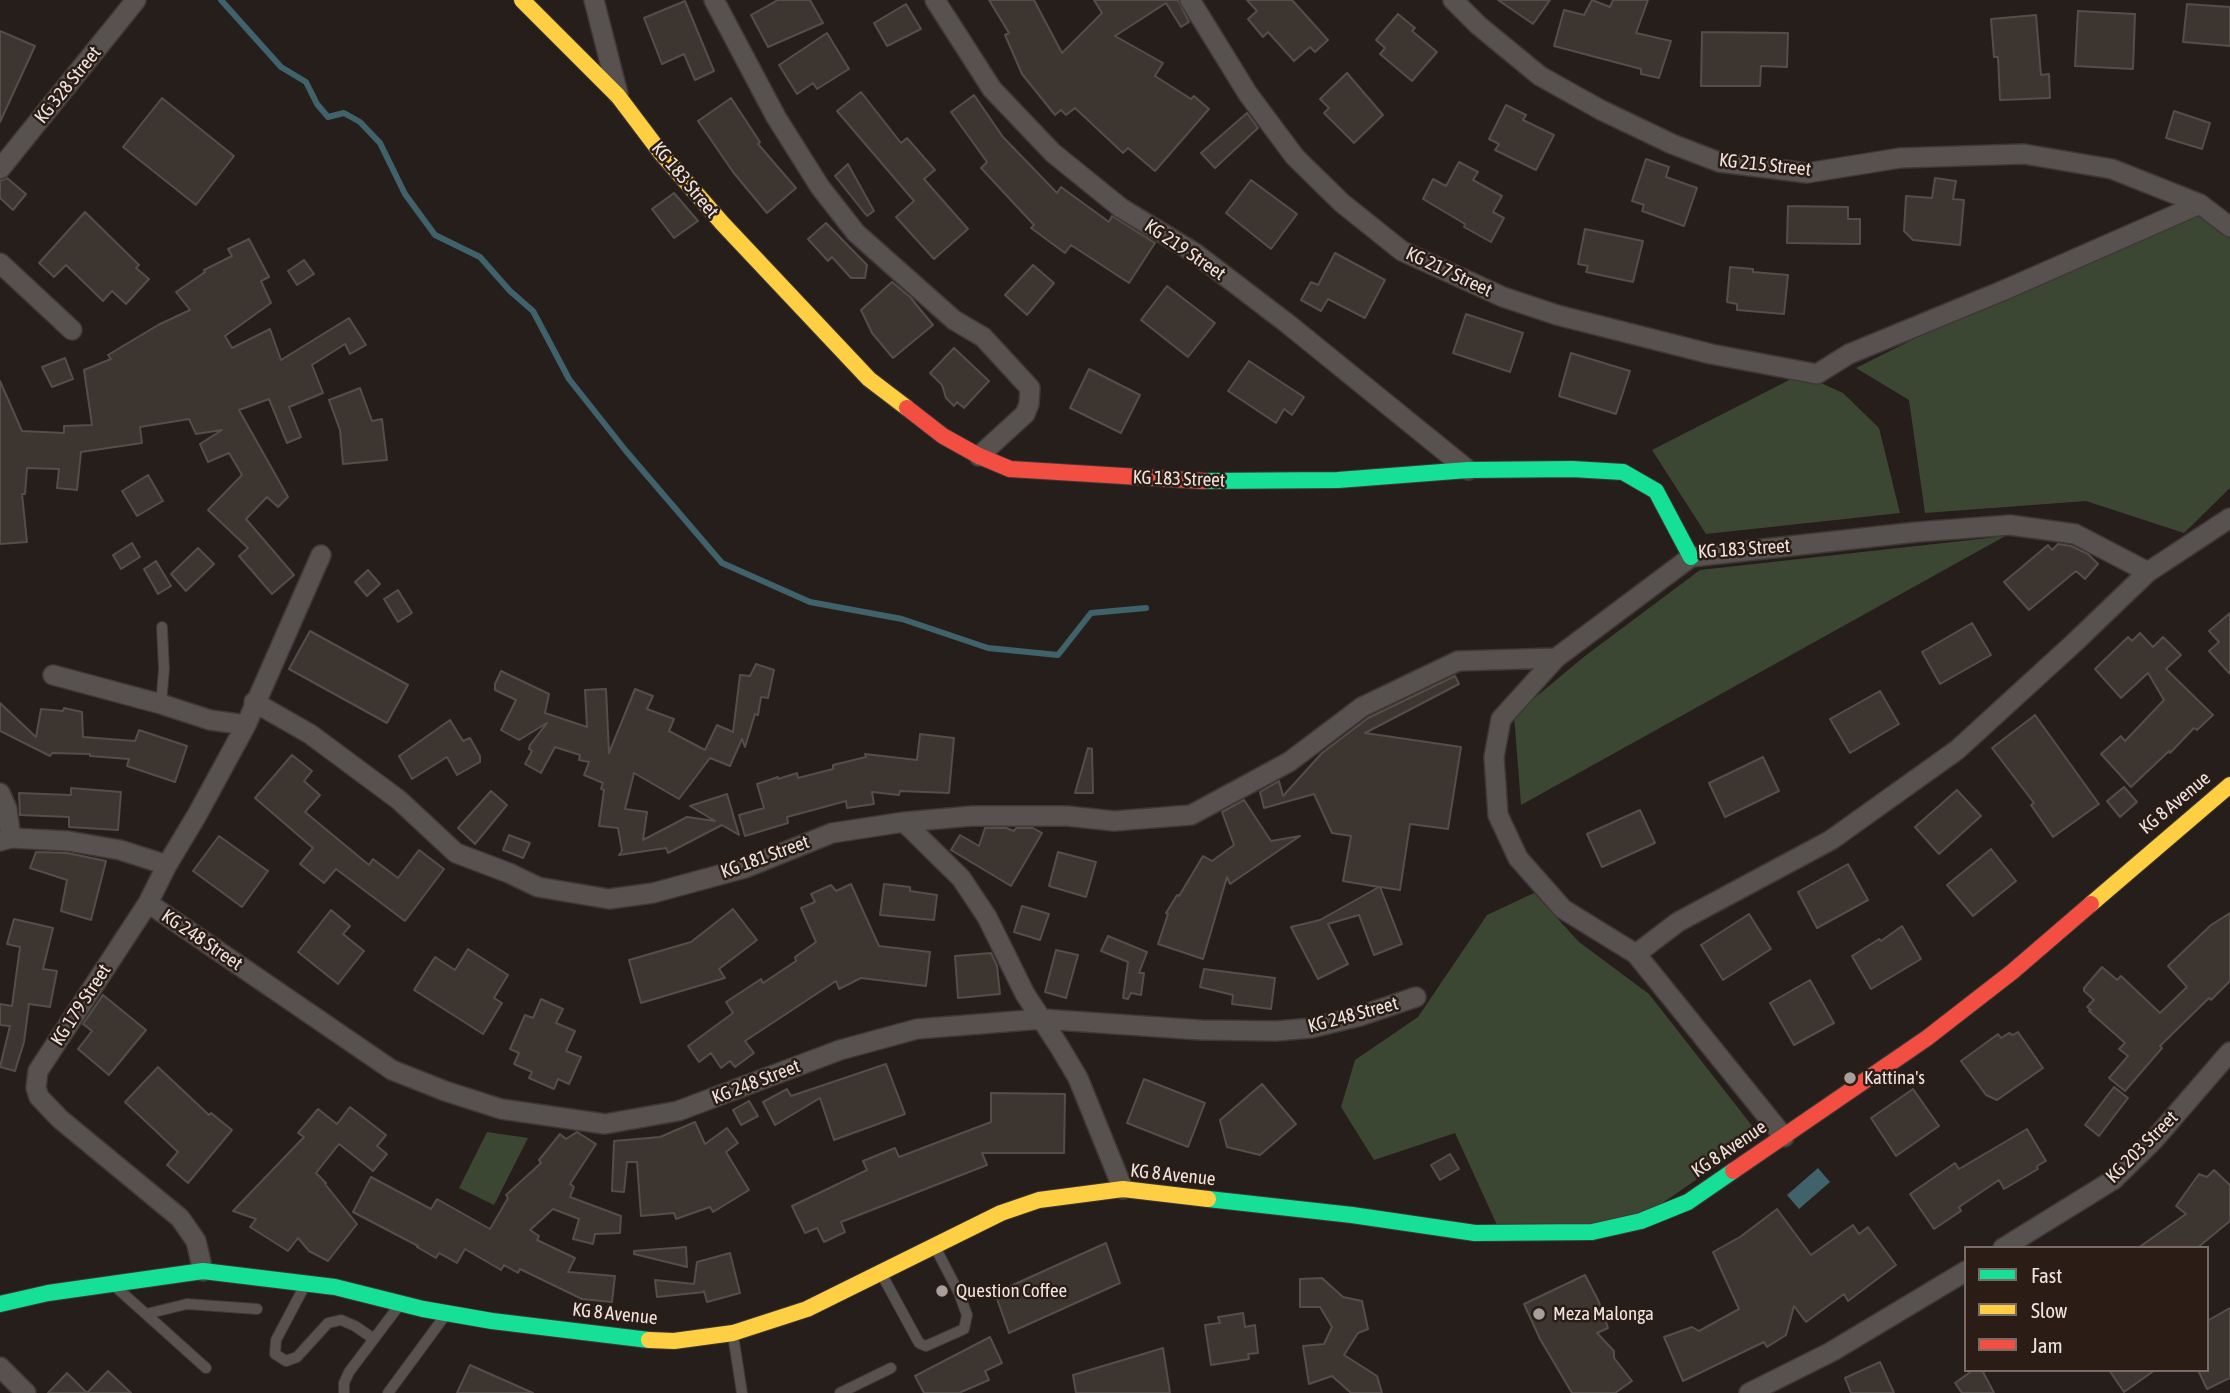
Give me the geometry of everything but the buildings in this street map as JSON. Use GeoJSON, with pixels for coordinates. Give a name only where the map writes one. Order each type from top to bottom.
{"type":"FeatureCollection","features":[{"type":"Feature","properties":{"kind":"street","name":"KG 328 Street"},"geometry":{"type":"LineString","coordinates":[[0,169],[136,0]]}},
{"type":"Feature","properties":{"kind":"street","name":"KG 183 Street"},"geometry":{"type":"LineString","coordinates":[[522,0],[618,96],[661,153],[722,223],[869,379],[943,436],[1010,469],[1186,481],[1338,480],[1468,470],[1572,469],[1623,472],[1656,491],[1691,557],[1917,532],[2010,526],[2075,534],[2148,572]]}},
{"type":"Feature","properties":{"kind":"street"},"geometry":{"type":"LineString","coordinates":[[594,0],[618,96]]}},
{"type":"Feature","properties":{"kind":"street"},"geometry":{"type":"LineString","coordinates":[[714,0],[776,117],[820,187],[856,233],[954,320],[984,337],[1030,388],[1025,414],[979,456]]}},
{"type":"Feature","properties":{"kind":"street","name":"KG 219 Street"},"geometry":{"type":"LineString","coordinates":[[935,0],[992,89],[1053,153],[1121,208],[1195,253],[1216,269],[1468,470]]}},
{"type":"Feature","properties":{"kind":"street","name":"KG 217 Street"},"geometry":{"type":"LineString","coordinates":[[1190,0],[1248,93],[1295,157],[1342,203],[1402,251],[1503,297],[1557,315],[1711,354],[1817,374],[1849,354],[2003,291],[2200,204]]}},
{"type":"Feature","properties":{"kind":"street","name":"KG 215 Street"},"geometry":{"type":"LineString","coordinates":[[1453,0],[1478,26],[1540,76],[1601,110],[1672,144],[1719,162],[1807,173],[1900,158],[2024,154],[2112,169],[2200,204],[2230,227]]}},
{"type":"Feature","properties":{"kind":"street"},"geometry":{"type":"LineString","coordinates":[[0,263],[72,330]]}},
{"type":"Feature","properties":{"kind":"street"},"geometry":{"type":"LineString","coordinates":[[1636,954],[1678,922],[1831,840],[1956,750],[2148,572],[2230,518]]}},
{"type":"Feature","properties":{"kind":"street","name":"KG 179 Street"},"geometry":{"type":"LineString","coordinates":[[203,1271],[197,1241],[180,1218],[60,1119],[39,1097],[36,1088],[38,1071],[148,903],[197,815],[246,725],[321,555]]}},
{"type":"Feature","properties":{"kind":"street"},"geometry":{"type":"LineString","coordinates":[[1691,557],[1556,659],[1501,719],[1494,757],[1498,815],[1518,858],[1563,909],[1636,954],[1784,1137]]}},
{"type":"Feature","properties":{"kind":"street","name":"KG 181 Street"},"geometry":{"type":"LineString","coordinates":[[254,702],[310,734],[399,800],[456,853],[537,887],[609,899],[653,893],[745,868],[832,833],[904,822],[972,816],[1067,816],[1114,821],[1191,815],[1289,762],[1363,707],[1458,661],[1556,659]]}},
{"type":"Feature","properties":{"kind":"street"},"geometry":{"type":"LineString","coordinates":[[52,675],[161,704],[209,720],[246,725]]}},
{"type":"Feature","properties":{"kind":"street","name":"KG 8 Avenue"},"geometry":{"type":"LineString","coordinates":[[0,1304],[48,1293],[203,1271],[335,1287],[446,1314],[633,1339],[674,1340],[733,1334],[807,1309],[934,1244],[1001,1213],[1039,1200],[1123,1189],[1352,1215],[1475,1233],[1591,1232],[1641,1221],[1688,1202],[1927,1038],[2012,972],[2161,841],[2230,785]]}},
{"type":"Feature","properties":{"kind":"street"},"geometry":{"type":"LineString","coordinates":[[0,793],[7,809],[5,840],[68,841],[120,850],[167,865]]}},
{"type":"Feature","properties":{"kind":"street"},"geometry":{"type":"LineString","coordinates":[[904,822],[961,878],[987,916],[1025,994],[1078,1078],[1123,1189]]}},
{"type":"Feature","properties":{"kind":"street","name":"KG 248 Street"},"geometry":{"type":"LineString","coordinates":[[148,903],[391,1070],[501,1109],[605,1124],[678,1111],[840,1050],[917,1029],[1042,1019],[1201,1030],[1276,1031],[1311,1028],[1360,1016],[1416,997]]}},
{"type":"Feature","properties":{"kind":"street","name":"KG 203 Street"},"geometry":{"type":"LineString","coordinates":[[2006,1246],[2113,1180],[2153,1141],[2230,1052]]}},
{"type":"Feature","properties":{"kind":"street"},"geometry":{"type":"LineString","coordinates":[[1749,1393],[1831,1352],[1964,1272]]}},
{"type":"Feature","properties":{"kind":"street"},"geometry":{"type":"LineString","coordinates":[[0,1367],[26,1393]]}},
{"type":"Feature","properties":{"kind":"lane"},"geometry":{"type":"LineString","coordinates":[[161,704],[164,669],[162,627]]}},
{"type":"Feature","properties":{"kind":"lane"},"geometry":{"type":"LineString","coordinates":[[880,1272],[919,1343],[926,1346],[964,1329],[967,1315],[934,1244]]}},
{"type":"Feature","properties":{"kind":"lane"},"geometry":{"type":"LineString","coordinates":[[305,1283],[276,1340],[275,1354],[286,1361],[297,1357],[328,1323],[341,1321],[355,1326],[374,1339]]}},
{"type":"Feature","properties":{"kind":"lane"},"geometry":{"type":"LineString","coordinates":[[112,1284],[206,1368]]}},
{"type":"Feature","properties":{"kind":"lane"},"geometry":{"type":"LineString","coordinates":[[146,1314],[187,1304],[257,1309]]}},
{"type":"Feature","properties":{"kind":"lane"},"geometry":{"type":"LineString","coordinates":[[345,1393],[344,1383],[349,1372],[400,1304]]}},
{"type":"Feature","properties":{"kind":"lane"},"geometry":{"type":"LineString","coordinates":[[388,1393],[446,1314]]}},
{"type":"Feature","properties":{"kind":"lane"},"geometry":{"type":"LineString","coordinates":[[733,1334],[742,1393]]}},
{"type":"Feature","properties":{"kind":"lane"},"geometry":{"type":"LineString","coordinates":[[840,1393],[891,1368]]}},
{"type":"Feature","properties":{"kind":"green space"},"geometry":{"type":"Polygon","coordinates":[[[2190,200],[2230,236],[2230,488],[2184,533],[2086,501],[1925,513],[1909,400],[1856,368],[2190,200]]]}},
{"type":"Feature","properties":{"kind":"green space"},"geometry":{"type":"Polygon","coordinates":[[[1801,374],[1843,393],[1879,428],[1900,513],[1706,534],[1652,450],[1801,374]]]}},
{"type":"Feature","properties":{"kind":"green space"},"geometry":{"type":"Polygon","coordinates":[[[2009,534],[1521,805],[1514,715],[1585,656],[1700,570],[2009,534]]]}},
{"type":"Feature","properties":{"kind":"green space"},"geometry":{"type":"Polygon","coordinates":[[[1534,893],[1579,942],[1649,994],[1760,1136],[1658,1206],[1584,1234],[1497,1225],[1455,1133],[1374,1160],[1341,1107],[1355,1060],[1418,1017],[1487,915],[1534,893]]]}},
{"type":"Feature","properties":{"kind":"green space"},"geometry":{"type":"Polygon","coordinates":[[[487,1132],[528,1138],[494,1205],[459,1188],[487,1132]]]}},
{"type":"Feature","properties":{"kind":"water"},"geometry":{"type":"Polygon","coordinates":[[[1818,1168],[1830,1182],[1799,1209],[1787,1195],[1818,1168]]]}},
{"type":"Feature","properties":{"kind":"waterway"},"geometry":{"type":"LineString","coordinates":[[221,0],[281,67],[306,82],[317,104],[328,117],[344,113],[360,122],[380,143],[405,194],[435,235],[480,257],[510,291],[533,311],[569,379],[626,451],[722,563],[810,602],[902,619],[988,648],[1058,655],[1091,613],[1146,608]]}},
{"type":"Feature","properties":{"kind":"traffic: fast"},"geometry":{"type":"LineString","coordinates":[[1204,481],[1338,480],[1468,470],[1572,469],[1623,472],[1656,491],[1691,557]]}},
{"type":"Feature","properties":{"kind":"traffic: fast"},"geometry":{"type":"LineString","coordinates":[[1208,1199],[1352,1215],[1475,1233],[1592,1232],[1641,1221],[1688,1202],[1733,1171]]}},
{"type":"Feature","properties":{"kind":"traffic: fast"},"geometry":{"type":"LineString","coordinates":[[0,1304],[48,1293],[203,1271],[335,1287],[423,1309],[492,1321],[649,1340]]}},
{"type":"Feature","properties":{"kind":"traffic: slow"},"geometry":{"type":"LineString","coordinates":[[522,0],[618,96],[661,153],[722,223],[869,379],[907,408]]}},
{"type":"Feature","properties":{"kind":"traffic: slow"},"geometry":{"type":"LineString","coordinates":[[2091,904],[2230,785]]}},
{"type":"Feature","properties":{"kind":"traffic: slow"},"geometry":{"type":"LineString","coordinates":[[649,1340],[674,1341],[733,1333],[807,1309],[1001,1213],[1039,1200],[1123,1189],[1208,1199]]}},
{"type":"Feature","properties":{"kind":"traffic: jam"},"geometry":{"type":"LineString","coordinates":[[907,408],[943,436],[1010,469],[1204,481]]}},
{"type":"Feature","properties":{"kind":"traffic: jam"},"geometry":{"type":"LineString","coordinates":[[1733,1171],[1927,1038],[2012,972],[2091,904]]}},
{"type":"Feature","properties":{"kind":"place","name":"Kattina's"},"geometry":{"type":"Point","coordinates":[1850,1078]}},
{"type":"Feature","properties":{"kind":"place","name":"Question Coffee"},"geometry":{"type":"Point","coordinates":[942,1291]}},
{"type":"Feature","properties":{"kind":"place","name":"Meza Malonga"},"geometry":{"type":"Point","coordinates":[1539,1314]}}]}
